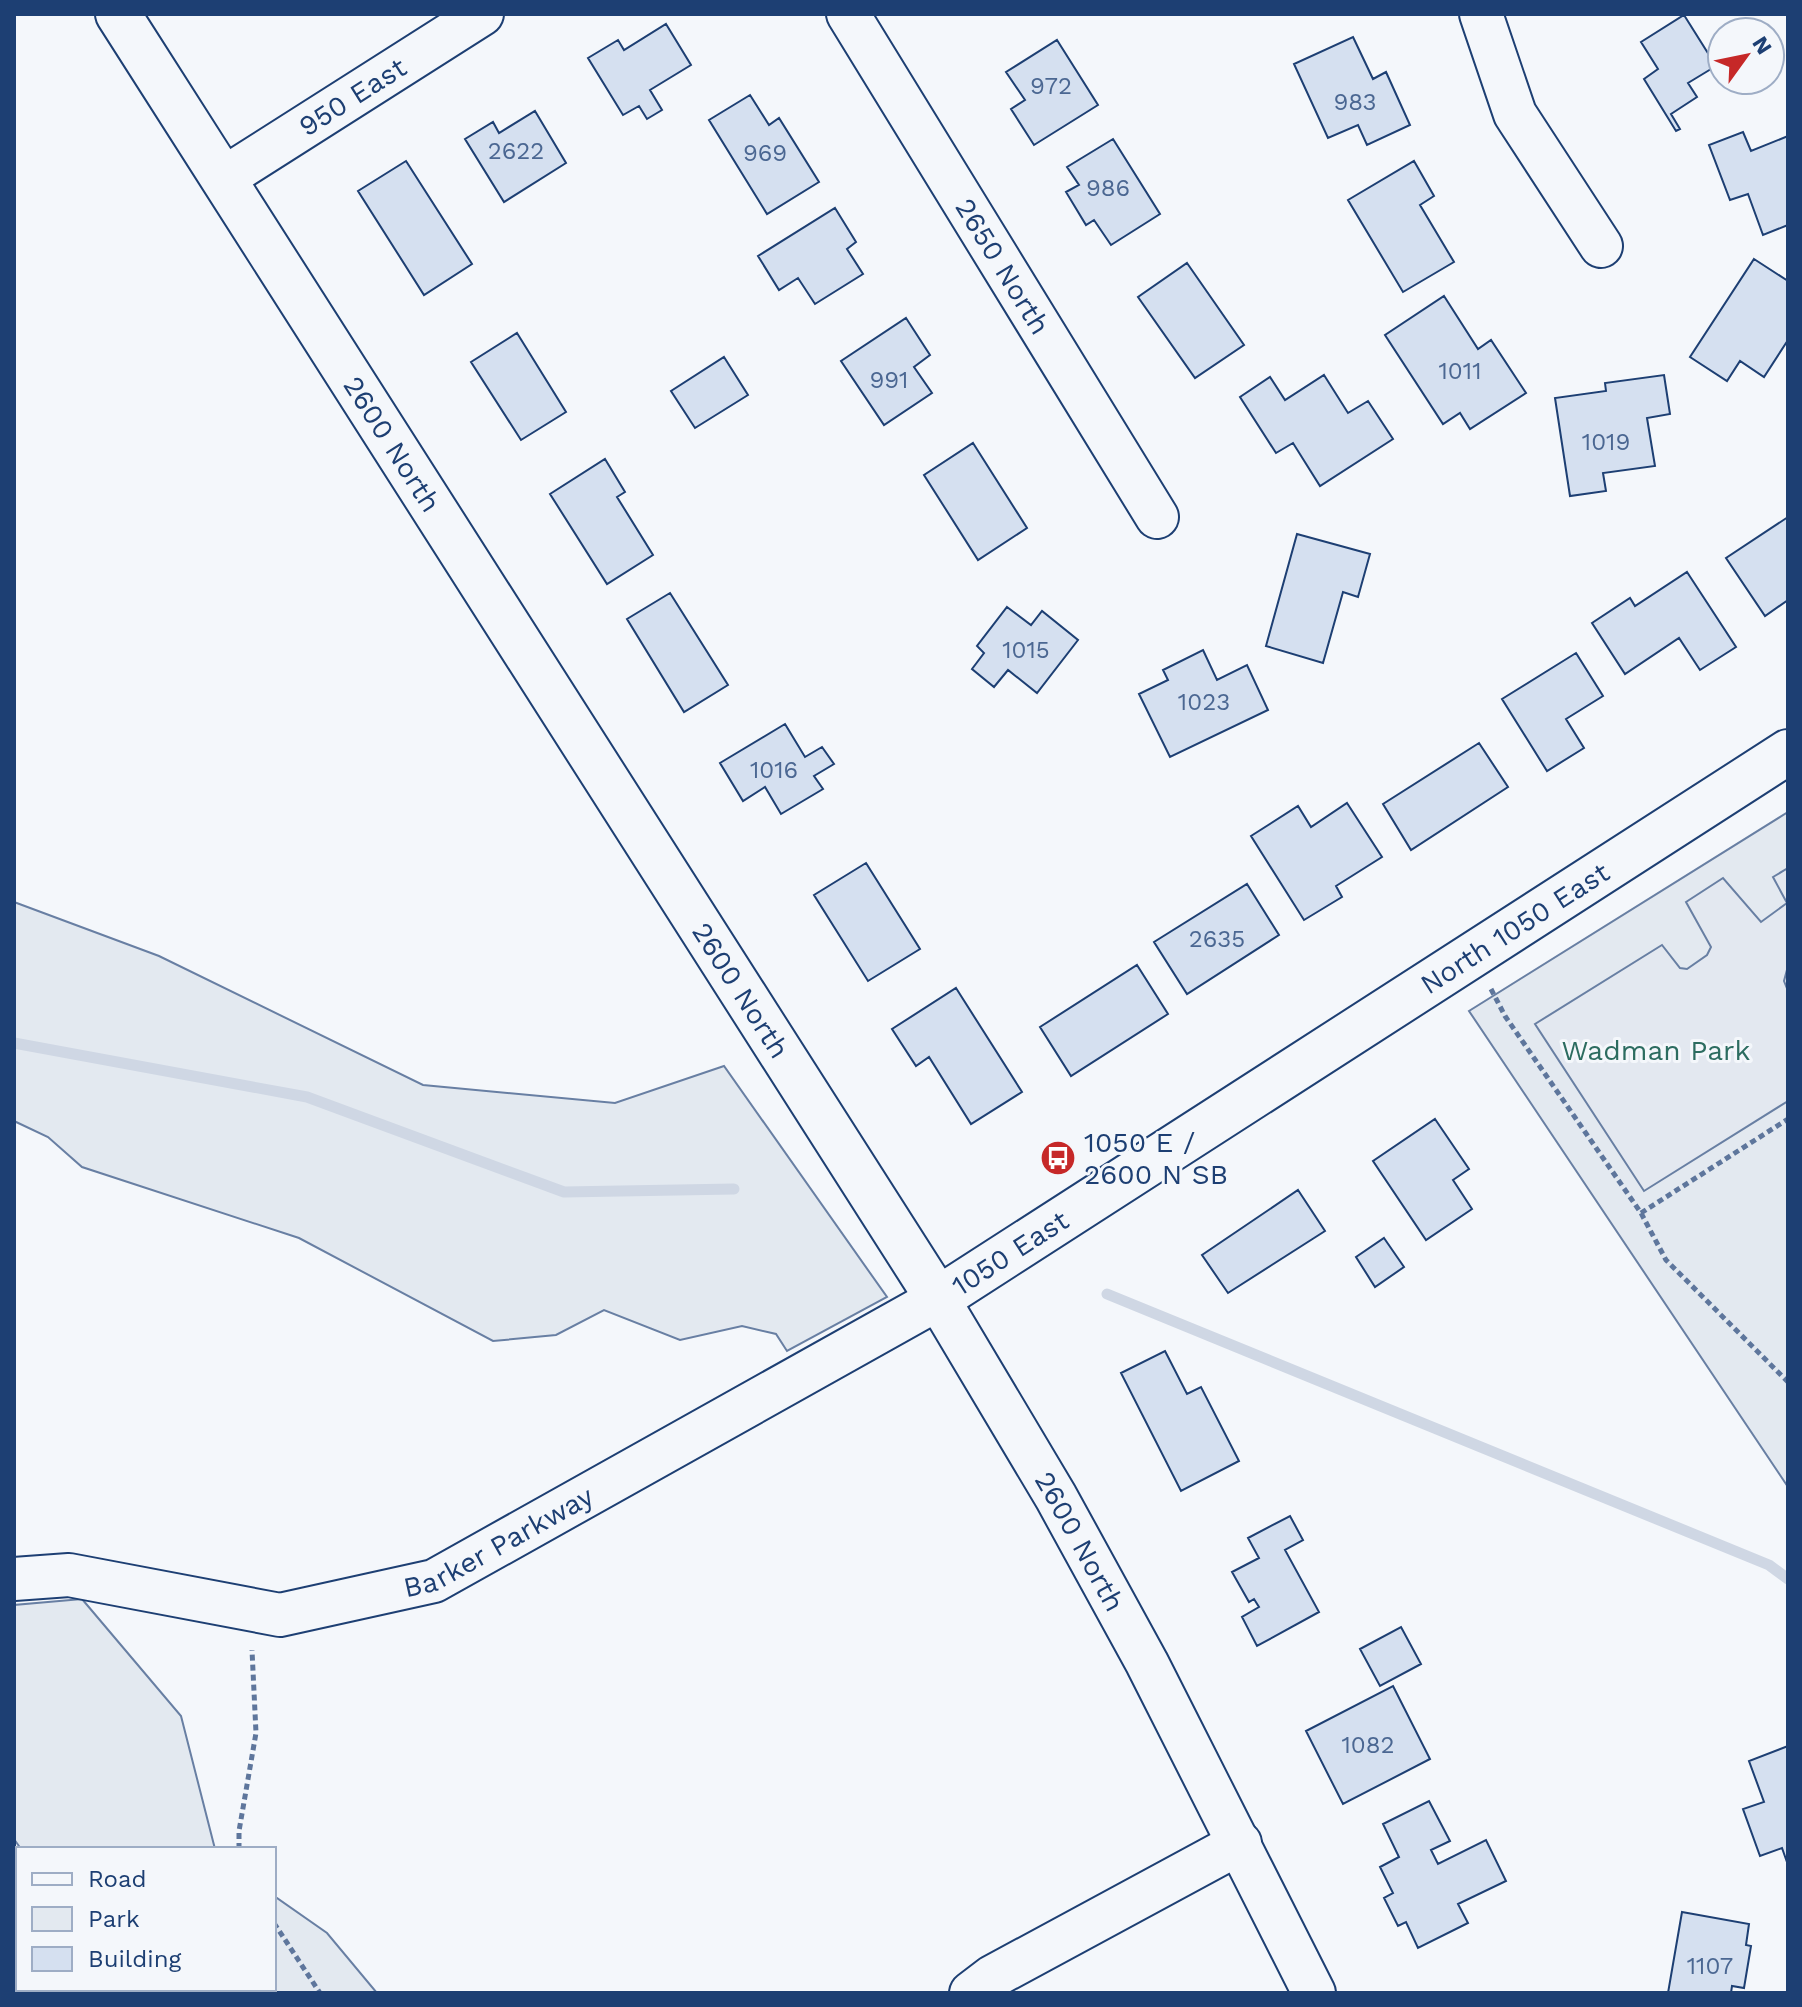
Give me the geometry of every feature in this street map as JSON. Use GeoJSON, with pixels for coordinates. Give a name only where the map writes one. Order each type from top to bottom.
{"type":"FeatureCollection","features":[{"type":"Feature","properties":{"kind":"main road","name":"2600 North"},"geometry":{"type":"LineString","coordinates":[[118,14],[938,1299]]}},
{"type":"Feature","properties":{"kind":"main road","name":"North 1050 East"},"geometry":{"type":"LineString","coordinates":[[1242,1102],[1788,752]]}},
{"type":"Feature","properties":{"kind":"main road","name":"1050 East"},"geometry":{"type":"LineString","coordinates":[[938,1299],[1242,1102]]}},
{"type":"Feature","properties":{"kind":"street","name":"950 East"},"geometry":{"type":"LineString","coordinates":[[224,178],[482,14]]}},
{"type":"Feature","properties":{"kind":"street","name":"2650 North"},"geometry":{"type":"LineString","coordinates":[[848,14],[1157,517]]}},
{"type":"Feature","properties":{"kind":"street"},"geometry":{"type":"LineString","coordinates":[[1481,14],[1515,114],[1601,246]]}},
{"type":"Feature","properties":{"kind":"street","name":"Barker Parkway"},"geometry":{"type":"LineString","coordinates":[[14,1579],[69,1575],[280,1615],[434,1581],[938,1299]]}},
{"type":"Feature","properties":{"kind":"street","name":"2600 North"},"geometry":{"type":"LineString","coordinates":[[938,1299],[1056,1497],[1147,1663],[1314,1993]]}},
{"type":"Feature","properties":{"kind":"street"},"geometry":{"type":"LineString","coordinates":[[971,1993],[992,1977],[1240,1843]]}},
{"type":"Feature","properties":{"kind":"path"},"geometry":{"type":"LineString","coordinates":[[1472,954],[1505,1016],[1641,1213],[1666,1260],[1788,1382]]}},
{"type":"Feature","properties":{"kind":"path"},"geometry":{"type":"LineString","coordinates":[[1641,1213],[1788,1119]]}},
{"type":"Feature","properties":{"kind":"path"},"geometry":{"type":"LineString","coordinates":[[239,1847],[256,1733],[252,1645]]}},
{"type":"Feature","properties":{"kind":"path"},"geometry":{"type":"LineString","coordinates":[[276,1926],[320,1993]]}},
{"type":"Feature","properties":{"kind":"green space","name":"Wadman Park"},"geometry":{"type":"Polygon","coordinates":[[[1788,812],[1788,1487],[1469,1011],[1788,812]]]}},
{"type":"Feature","properties":{"kind":"green space"},"geometry":{"type":"Polygon","coordinates":[[[14,902],[159,956],[423,1085],[615,1103],[724,1066],[887,1297],[787,1351],[776,1334],[742,1326],[680,1340],[604,1310],[556,1335],[493,1341],[299,1238],[82,1167],[48,1137],[14,1121],[14,902]]]}},
{"type":"Feature","properties":{"kind":"green space"},"geometry":{"type":"Polygon","coordinates":[[[82,1599],[181,1716],[214,1847],[20,1847],[14,1839],[14,1605],[82,1599]]]}},
{"type":"Feature","properties":{"kind":"green space"},"geometry":{"type":"Polygon","coordinates":[[[16,1888],[16,1991],[276,1991],[276,1897],[327,1933],[377,1993],[14,1993],[16,1888]]]}},
{"type":"Feature","properties":{"kind":"shaded area"},"geometry":{"type":"Polygon","coordinates":[[[1788,868],[1788,966],[1784,981],[1788,991],[1788,1101],[1644,1191],[1535,1024],[1662,945],[1680,968],[1687,969],[1707,955],[1711,947],[1686,902],[1723,878],[1761,922],[1787,903],[1773,877],[1788,868]]]}},
{"type":"Feature","properties":{"kind":"building"},"geometry":{"type":"Polygon","coordinates":[[[1684,15],[1706,50],[1706,72],[1688,83],[1697,97],[1671,114],[1680,129],[1676,131],[1644,79],[1658,69],[1641,42],[1684,15]]]}},
{"type":"Feature","properties":{"kind":"building"},"geometry":{"type":"Polygon","coordinates":[[[666,24],[691,65],[650,90],[662,110],[647,119],[639,106],[623,115],[588,58],[618,40],[624,50],[666,24]]]}},
{"type":"Feature","properties":{"kind":"building"},"geometry":{"type":"Polygon","coordinates":[[[1353,37],[1373,79],[1386,72],[1410,125],[1367,145],[1358,125],[1328,138],[1294,64],[1353,37]]]}},
{"type":"Feature","properties":{"kind":"building"},"geometry":{"type":"Polygon","coordinates":[[[1057,40],[1098,105],[1034,145],[1011,109],[1025,100],[1006,72],[1057,40]]]}},
{"type":"Feature","properties":{"kind":"building"},"geometry":{"type":"Polygon","coordinates":[[[750,95],[769,125],[779,118],[819,182],[767,214],[709,120],[750,95]]]}},
{"type":"Feature","properties":{"kind":"building"},"geometry":{"type":"Polygon","coordinates":[[[535,111],[566,163],[504,202],[465,139],[493,122],[499,133],[535,111]]]}},
{"type":"Feature","properties":{"kind":"building"},"geometry":{"type":"Polygon","coordinates":[[[1743,132],[1751,151],[1788,136],[1788,225],[1763,235],[1748,194],[1730,200],[1709,145],[1743,132]]]}},
{"type":"Feature","properties":{"kind":"building"},"geometry":{"type":"Polygon","coordinates":[[[1113,139],[1160,214],[1111,245],[1094,220],[1086,225],[1066,192],[1079,185],[1067,167],[1113,139]]]}},
{"type":"Feature","properties":{"kind":"building"},"geometry":{"type":"Polygon","coordinates":[[[406,161],[472,264],[424,295],[358,191],[406,161]]]}},
{"type":"Feature","properties":{"kind":"building"},"geometry":{"type":"Polygon","coordinates":[[[1414,161],[1434,196],[1420,205],[1454,262],[1403,292],[1348,200],[1414,161]]]}},
{"type":"Feature","properties":{"kind":"building"},"geometry":{"type":"Polygon","coordinates":[[[835,208],[856,242],[847,249],[863,274],[815,304],[798,278],[779,290],[758,256],[835,208]]]}},
{"type":"Feature","properties":{"kind":"building"},"geometry":{"type":"Polygon","coordinates":[[[1754,259],[1788,281],[1788,340],[1764,377],[1740,361],[1727,381],[1690,357],[1754,259]]]}},
{"type":"Feature","properties":{"kind":"building"},"geometry":{"type":"Polygon","coordinates":[[[1187,263],[1244,345],[1195,378],[1138,297],[1187,263]]]}},
{"type":"Feature","properties":{"kind":"building"},"geometry":{"type":"Polygon","coordinates":[[[1444,296],[1478,349],[1491,340],[1526,393],[1470,429],[1460,413],[1443,424],[1385,335],[1444,296]]]}},
{"type":"Feature","properties":{"kind":"building"},"geometry":{"type":"Polygon","coordinates":[[[906,318],[930,355],[914,367],[932,393],[884,425],[841,361],[906,318]]]}},
{"type":"Feature","properties":{"kind":"building"},"geometry":{"type":"Polygon","coordinates":[[[517,333],[566,412],[521,440],[471,362],[517,333]]]}},
{"type":"Feature","properties":{"kind":"building"},"geometry":{"type":"Polygon","coordinates":[[[724,357],[748,395],[695,428],[671,391],[724,357]]]}},
{"type":"Feature","properties":{"kind":"building"},"geometry":{"type":"Polygon","coordinates":[[[1324,375],[1348,413],[1368,401],[1393,439],[1320,486],[1293,443],[1276,453],[1240,397],[1270,377],[1285,400],[1324,375]]]}},
{"type":"Feature","properties":{"kind":"building"},"geometry":{"type":"Polygon","coordinates":[[[1664,375],[1670,414],[1647,418],[1655,466],[1603,473],[1606,491],[1570,496],[1555,398],[1606,391],[1605,383],[1664,375]]]}},
{"type":"Feature","properties":{"kind":"building"},"geometry":{"type":"Polygon","coordinates":[[[973,443],[1027,528],[978,560],[924,475],[973,443]]]}},
{"type":"Feature","properties":{"kind":"building"},"geometry":{"type":"Polygon","coordinates":[[[605,459],[625,492],[617,497],[653,555],[607,584],[550,494],[605,459]]]}},
{"type":"Feature","properties":{"kind":"building"},"geometry":{"type":"Polygon","coordinates":[[[1788,517],[1788,600],[1765,616],[1726,558],[1788,517]]]}},
{"type":"Feature","properties":{"kind":"building"},"geometry":{"type":"Polygon","coordinates":[[[1297,534],[1370,554],[1358,597],[1343,592],[1323,663],[1266,646],[1297,534]]]}},
{"type":"Feature","properties":{"kind":"building"},"geometry":{"type":"Polygon","coordinates":[[[1687,572],[1736,647],[1700,670],[1679,638],[1625,674],[1592,623],[1630,598],[1635,606],[1687,572]]]}},
{"type":"Feature","properties":{"kind":"building"},"geometry":{"type":"Polygon","coordinates":[[[670,593],[728,685],[684,712],[627,619],[670,593]]]}},
{"type":"Feature","properties":{"kind":"building"},"geometry":{"type":"Polygon","coordinates":[[[1007,607],[1031,625],[1042,611],[1078,640],[1037,693],[1008,670],[994,687],[972,669],[984,653],[977,646],[1007,607]]]}},
{"type":"Feature","properties":{"kind":"building"},"geometry":{"type":"Polygon","coordinates":[[[1203,650],[1217,680],[1247,665],[1268,710],[1170,757],[1139,694],[1168,680],[1163,670],[1203,650]]]}},
{"type":"Feature","properties":{"kind":"building"},"geometry":{"type":"Polygon","coordinates":[[[1576,653],[1603,696],[1566,719],[1584,748],[1547,771],[1502,699],[1576,653]]]}},
{"type":"Feature","properties":{"kind":"building"},"geometry":{"type":"Polygon","coordinates":[[[785,724],[805,757],[822,747],[834,764],[814,776],[823,789],[781,814],[765,787],[743,801],[720,763],[785,724]]]}},
{"type":"Feature","properties":{"kind":"building"},"geometry":{"type":"Polygon","coordinates":[[[1479,743],[1508,787],[1411,850],[1383,804],[1479,743]]]}},
{"type":"Feature","properties":{"kind":"building"},"geometry":{"type":"Polygon","coordinates":[[[1347,803],[1382,857],[1336,886],[1342,897],[1304,920],[1251,836],[1298,806],[1311,827],[1347,803]]]}},
{"type":"Feature","properties":{"kind":"building"},"geometry":{"type":"Polygon","coordinates":[[[866,863],[920,949],[868,981],[814,895],[866,863]]]}},
{"type":"Feature","properties":{"kind":"building"},"geometry":{"type":"Polygon","coordinates":[[[1247,884],[1279,935],[1187,994],[1154,942],[1247,884]]]}},
{"type":"Feature","properties":{"kind":"building"},"geometry":{"type":"Polygon","coordinates":[[[1137,965],[1168,1014],[1071,1076],[1040,1027],[1137,965]]]}},
{"type":"Feature","properties":{"kind":"building"},"geometry":{"type":"Polygon","coordinates":[[[956,988],[1022,1092],[971,1124],[929,1057],[916,1066],[892,1029],[956,988]]]}},
{"type":"Feature","properties":{"kind":"building"},"geometry":{"type":"Polygon","coordinates":[[[1435,1119],[1469,1169],[1453,1180],[1472,1209],[1426,1240],[1373,1161],[1435,1119]]]}},
{"type":"Feature","properties":{"kind":"building"},"geometry":{"type":"Polygon","coordinates":[[[1298,1190],[1325,1231],[1228,1293],[1202,1255],[1298,1190]]]}},
{"type":"Feature","properties":{"kind":"building"},"geometry":{"type":"Polygon","coordinates":[[[1384,1238],[1404,1267],[1375,1287],[1356,1257],[1384,1238]]]}},
{"type":"Feature","properties":{"kind":"building"},"geometry":{"type":"Polygon","coordinates":[[[1165,1351],[1187,1394],[1201,1387],[1239,1461],[1181,1491],[1121,1373],[1165,1351]]]}},
{"type":"Feature","properties":{"kind":"building"},"geometry":{"type":"Polygon","coordinates":[[[1290,1516],[1303,1540],[1285,1550],[1319,1612],[1257,1646],[1242,1617],[1259,1607],[1254,1599],[1249,1602],[1232,1572],[1259,1558],[1248,1538],[1290,1516]]]}},
{"type":"Feature","properties":{"kind":"building"},"geometry":{"type":"Polygon","coordinates":[[[1401,1627],[1421,1664],[1380,1686],[1360,1649],[1401,1627]]]}},
{"type":"Feature","properties":{"kind":"building"},"geometry":{"type":"Polygon","coordinates":[[[1393,1686],[1430,1759],[1343,1804],[1306,1731],[1393,1686]]]}},
{"type":"Feature","properties":{"kind":"building"},"geometry":{"type":"Polygon","coordinates":[[[1788,1746],[1788,1865],[1782,1848],[1760,1856],[1743,1809],[1764,1802],[1749,1761],[1788,1746]]]}},
{"type":"Feature","properties":{"kind":"building"},"geometry":{"type":"Polygon","coordinates":[[[1429,1801],[1450,1841],[1431,1850],[1438,1864],[1486,1840],[1506,1881],[1458,1904],[1468,1923],[1418,1948],[1406,1922],[1398,1926],[1384,1898],[1393,1893],[1380,1867],[1399,1857],[1383,1824],[1429,1801]]]}},
{"type":"Feature","properties":{"kind":"building"},"geometry":{"type":"Polygon","coordinates":[[[1682,1912],[1749,1924],[1746,1945],[1751,1946],[1744,1988],[1732,1986],[1731,1993],[1668,1993],[1682,1912]]]}},
{"type":"Feature","properties":{"kind":"waterway"},"geometry":{"type":"LineString","coordinates":[[14,1043],[307,1097],[564,1192],[734,1189]]}},
{"type":"Feature","properties":{"kind":"waterway"},"geometry":{"type":"LineString","coordinates":[[1107,1294],[1769,1565],[1788,1579]]}},
{"type":"Feature","properties":{"kind":"place","name":"1050 E / 2600 N SB"},"geometry":{"type":"Point","coordinates":[1058,1158]}}]}
